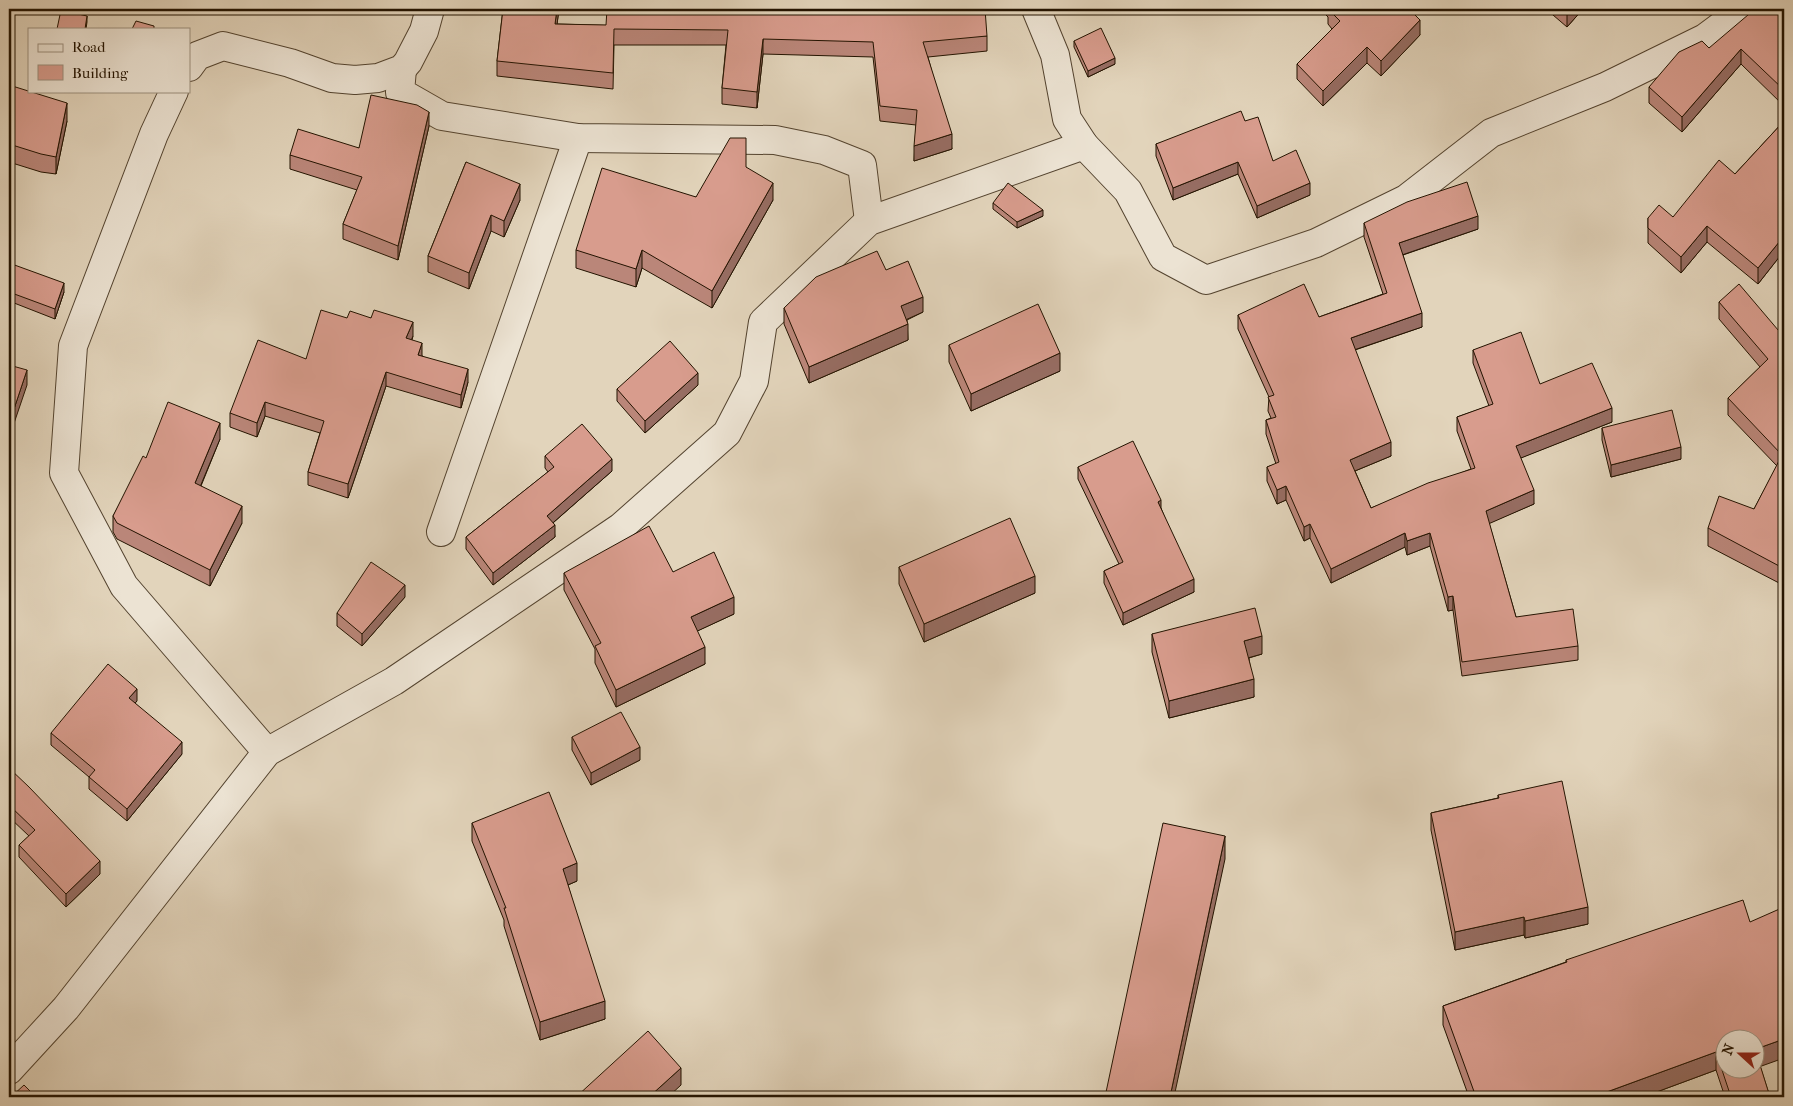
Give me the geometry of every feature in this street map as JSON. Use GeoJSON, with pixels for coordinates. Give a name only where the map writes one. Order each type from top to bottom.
{"type":"FeatureCollection","features":[{"type":"Feature","properties":{"kind":"street"},"geometry":{"type":"LineString","coordinates":[[190,66],[197,56],[223,46],[290,63],[332,78],[354,80],[378,78],[402,69],[408,62],[424,31],[430,9]]}},
{"type":"Feature","properties":{"kind":"street"},"geometry":{"type":"LineString","coordinates":[[1036,9],[1055,56],[1067,120],[1084,145],[1128,191],[1163,257],[1206,280],[1316,243],[1406,199],[1491,133],[1606,88],[1705,38],[1744,9]]}},
{"type":"Feature","properties":{"kind":"street"},"geometry":{"type":"LineString","coordinates":[[402,69],[400,92],[442,116],[578,138],[776,140],[824,150],[862,165],[869,221]]}},
{"type":"Feature","properties":{"kind":"street"},"geometry":{"type":"LineString","coordinates":[[174,92],[154,134],[73,346],[64,473],[124,586],[267,752]]}},
{"type":"Feature","properties":{"kind":"street"},"geometry":{"type":"LineString","coordinates":[[442,532],[578,138]]}},
{"type":"Feature","properties":{"kind":"street"},"geometry":{"type":"LineString","coordinates":[[9,1070],[66,1008],[267,752],[394,681],[621,527],[727,433],[754,381],[763,322],[869,221],[1084,145]]}},
{"type":"Feature","properties":{"kind":"building"},"geometry":{"type":"Polygon","coordinates":[[[503,9],[557,9],[555,24],[606,25],[607,9],[985,9],[987,36],[923,42],[952,134],[914,146],[917,110],[880,106],[873,42],[763,39],[757,92],[722,88],[728,30],[614,29],[613,73],[497,61],[503,9]]]}},
{"type":"Feature","properties":{"kind":"building"},"geometry":{"type":"Polygon","coordinates":[[[1328,9],[1409,9],[1420,20],[1381,61],[1367,47],[1323,91],[1297,64],[1340,21],[1328,9]]]}},
{"type":"Feature","properties":{"kind":"building"},"geometry":{"type":"Polygon","coordinates":[[[1755,9],[1778,9],[1784,17],[1784,90],[1741,49],[1682,117],[1649,87],[1679,52],[1702,41],[1709,48],[1755,9]]]}},
{"type":"Feature","properties":{"kind":"building"},"geometry":{"type":"Polygon","coordinates":[[[61,10],[87,16],[85,28],[57,28],[61,10]]]}},
{"type":"Feature","properties":{"kind":"building"},"geometry":{"type":"Polygon","coordinates":[[[136,21],[154,26],[154,28],[132,28],[136,21]]]}},
{"type":"Feature","properties":{"kind":"building"},"geometry":{"type":"Polygon","coordinates":[[[1101,28],[1115,58],[1088,71],[1074,41],[1101,28]]]}},
{"type":"Feature","properties":{"kind":"building"},"geometry":{"type":"Polygon","coordinates":[[[9,85],[67,103],[56,157],[9,144],[9,85]]]}},
{"type":"Feature","properties":{"kind":"building"},"geometry":{"type":"Polygon","coordinates":[[[371,95],[417,105],[429,112],[398,246],[343,224],[362,177],[290,155],[298,129],[359,148],[371,95]]]}},
{"type":"Feature","properties":{"kind":"building"},"geometry":{"type":"Polygon","coordinates":[[[1241,111],[1245,121],[1258,117],[1273,161],[1296,150],[1310,183],[1257,206],[1238,162],[1173,188],[1156,144],[1241,111]]]}},
{"type":"Feature","properties":{"kind":"building"},"geometry":{"type":"Polygon","coordinates":[[[1784,121],[1784,236],[1758,268],[1707,226],[1681,257],[1648,228],[1648,218],[1659,205],[1673,217],[1719,160],[1735,174],[1784,121]]]}},
{"type":"Feature","properties":{"kind":"building"},"geometry":{"type":"Polygon","coordinates":[[[730,138],[746,138],[746,167],[773,183],[712,291],[642,250],[636,269],[576,250],[602,168],[696,197],[730,138]]]}},
{"type":"Feature","properties":{"kind":"building"},"geometry":{"type":"Polygon","coordinates":[[[466,162],[520,184],[504,221],[491,215],[469,273],[428,256],[466,162]]]}},
{"type":"Feature","properties":{"kind":"building"},"geometry":{"type":"Polygon","coordinates":[[[1467,182],[1478,216],[1399,243],[1422,313],[1351,338],[1391,442],[1350,460],[1371,508],[1428,483],[1475,468],[1457,417],[1493,404],[1473,350],[1521,332],[1540,384],[1592,363],[1612,408],[1516,446],[1534,490],[1486,511],[1516,617],[1573,609],[1578,646],[1462,662],[1453,596],[1448,597],[1430,533],[1407,541],[1405,533],[1331,569],[1310,524],[1304,527],[1286,486],[1277,490],[1267,467],[1279,462],[1266,420],[1276,417],[1268,397],[1274,395],[1238,315],[1304,284],[1319,317],[1387,293],[1364,223],[1407,202],[1467,182]]]}},
{"type":"Feature","properties":{"kind":"building"},"geometry":{"type":"Polygon","coordinates":[[[1008,183],[1043,210],[1017,222],[993,203],[1008,183]]]}},
{"type":"Feature","properties":{"kind":"building"},"geometry":{"type":"Polygon","coordinates":[[[877,251],[886,270],[908,261],[923,297],[901,306],[908,324],[809,367],[784,308],[816,277],[877,251]]]}},
{"type":"Feature","properties":{"kind":"building"},"geometry":{"type":"Polygon","coordinates":[[[9,263],[64,283],[55,309],[9,292],[9,263]]]}},
{"type":"Feature","properties":{"kind":"building"},"geometry":{"type":"Polygon","coordinates":[[[1739,284],[1784,337],[1784,561],[1781,567],[1708,528],[1719,496],[1754,509],[1782,455],[1728,398],[1768,359],[1719,302],[1739,284]]]}},
{"type":"Feature","properties":{"kind":"building"},"geometry":{"type":"Polygon","coordinates":[[[1038,304],[1060,353],[971,394],[949,345],[1038,304]]]}},
{"type":"Feature","properties":{"kind":"building"},"geometry":{"type":"Polygon","coordinates":[[[321,310],[347,318],[350,311],[371,318],[374,310],[413,322],[406,338],[422,343],[418,355],[468,369],[461,395],[386,372],[348,484],[308,472],[324,421],[265,402],[257,423],[230,413],[258,340],[306,359],[321,310]]]}},
{"type":"Feature","properties":{"kind":"building"},"geometry":{"type":"Polygon","coordinates":[[[670,341],[698,373],[645,421],[617,389],[670,341]]]}},
{"type":"Feature","properties":{"kind":"building"},"geometry":{"type":"Polygon","coordinates":[[[9,365],[27,370],[9,424],[9,365]]]}},
{"type":"Feature","properties":{"kind":"building"},"geometry":{"type":"Polygon","coordinates":[[[168,402],[220,423],[195,483],[242,506],[210,570],[117,523],[113,516],[143,456],[146,458],[168,402]]]}},
{"type":"Feature","properties":{"kind":"building"},"geometry":{"type":"Polygon","coordinates":[[[1672,410],[1681,447],[1611,465],[1602,428],[1672,410]]]}},
{"type":"Feature","properties":{"kind":"building"},"geometry":{"type":"Polygon","coordinates":[[[582,424],[612,459],[547,516],[555,525],[493,573],[466,537],[554,467],[545,456],[582,424]]]}},
{"type":"Feature","properties":{"kind":"building"},"geometry":{"type":"Polygon","coordinates":[[[1133,441],[1161,500],[1158,502],[1194,579],[1123,613],[1104,571],[1123,562],[1078,467],[1133,441]]]}},
{"type":"Feature","properties":{"kind":"building"},"geometry":{"type":"Polygon","coordinates":[[[1010,518],[1035,576],[924,624],[899,567],[1010,518]]]}},
{"type":"Feature","properties":{"kind":"building"},"geometry":{"type":"Polygon","coordinates":[[[649,526],[673,572],[714,552],[734,597],[691,617],[705,647],[616,690],[595,646],[601,643],[564,573],[649,526]]]}},
{"type":"Feature","properties":{"kind":"building"},"geometry":{"type":"Polygon","coordinates":[[[371,562],[405,585],[362,634],[337,613],[371,562]]]}},
{"type":"Feature","properties":{"kind":"building"},"geometry":{"type":"Polygon","coordinates":[[[1255,608],[1262,636],[1244,641],[1254,679],[1169,701],[1152,634],[1255,608]]]}},
{"type":"Feature","properties":{"kind":"building"},"geometry":{"type":"Polygon","coordinates":[[[108,664],[137,689],[129,698],[182,742],[127,809],[89,777],[95,770],[51,733],[108,664]]]}},
{"type":"Feature","properties":{"kind":"building"},"geometry":{"type":"Polygon","coordinates":[[[621,712],[640,747],[591,773],[572,737],[621,712]]]}},
{"type":"Feature","properties":{"kind":"building"},"geometry":{"type":"Polygon","coordinates":[[[9,768],[100,861],[66,894],[19,845],[35,830],[9,805],[9,768]]]}},
{"type":"Feature","properties":{"kind":"building"},"geometry":{"type":"Polygon","coordinates":[[[1562,781],[1588,907],[1525,921],[1524,917],[1455,932],[1431,813],[1499,798],[1498,795],[1562,781]]]}},
{"type":"Feature","properties":{"kind":"building"},"geometry":{"type":"Polygon","coordinates":[[[549,792],[577,863],[563,869],[605,1001],[540,1022],[504,908],[506,908],[472,823],[549,792]]]}},
{"type":"Feature","properties":{"kind":"building"},"geometry":{"type":"Polygon","coordinates":[[[1163,823],[1225,836],[1170,1097],[1105,1097],[1163,823]]]}},
{"type":"Feature","properties":{"kind":"building"},"geometry":{"type":"Polygon","coordinates":[[[1743,900],[1750,922],[1784,907],[1784,1039],[1766,1045],[1766,1028],[1716,1028],[1716,1052],[1593,1097],[1476,1097],[1443,1006],[1567,962],[1566,960],[1743,900]]]}},
{"type":"Feature","properties":{"kind":"building"},"geometry":{"type":"Polygon","coordinates":[[[648,1031],[681,1068],[649,1097],[576,1097],[648,1031]]]}},
{"type":"Feature","properties":{"kind":"building"},"geometry":{"type":"Polygon","coordinates":[[[1725,1078],[1764,1078],[1770,1097],[1731,1097],[1725,1078]]]}},
{"type":"Feature","properties":{"kind":"building"},"geometry":{"type":"Polygon","coordinates":[[[24,1085],[36,1097],[11,1097],[24,1085]]]}}]}
